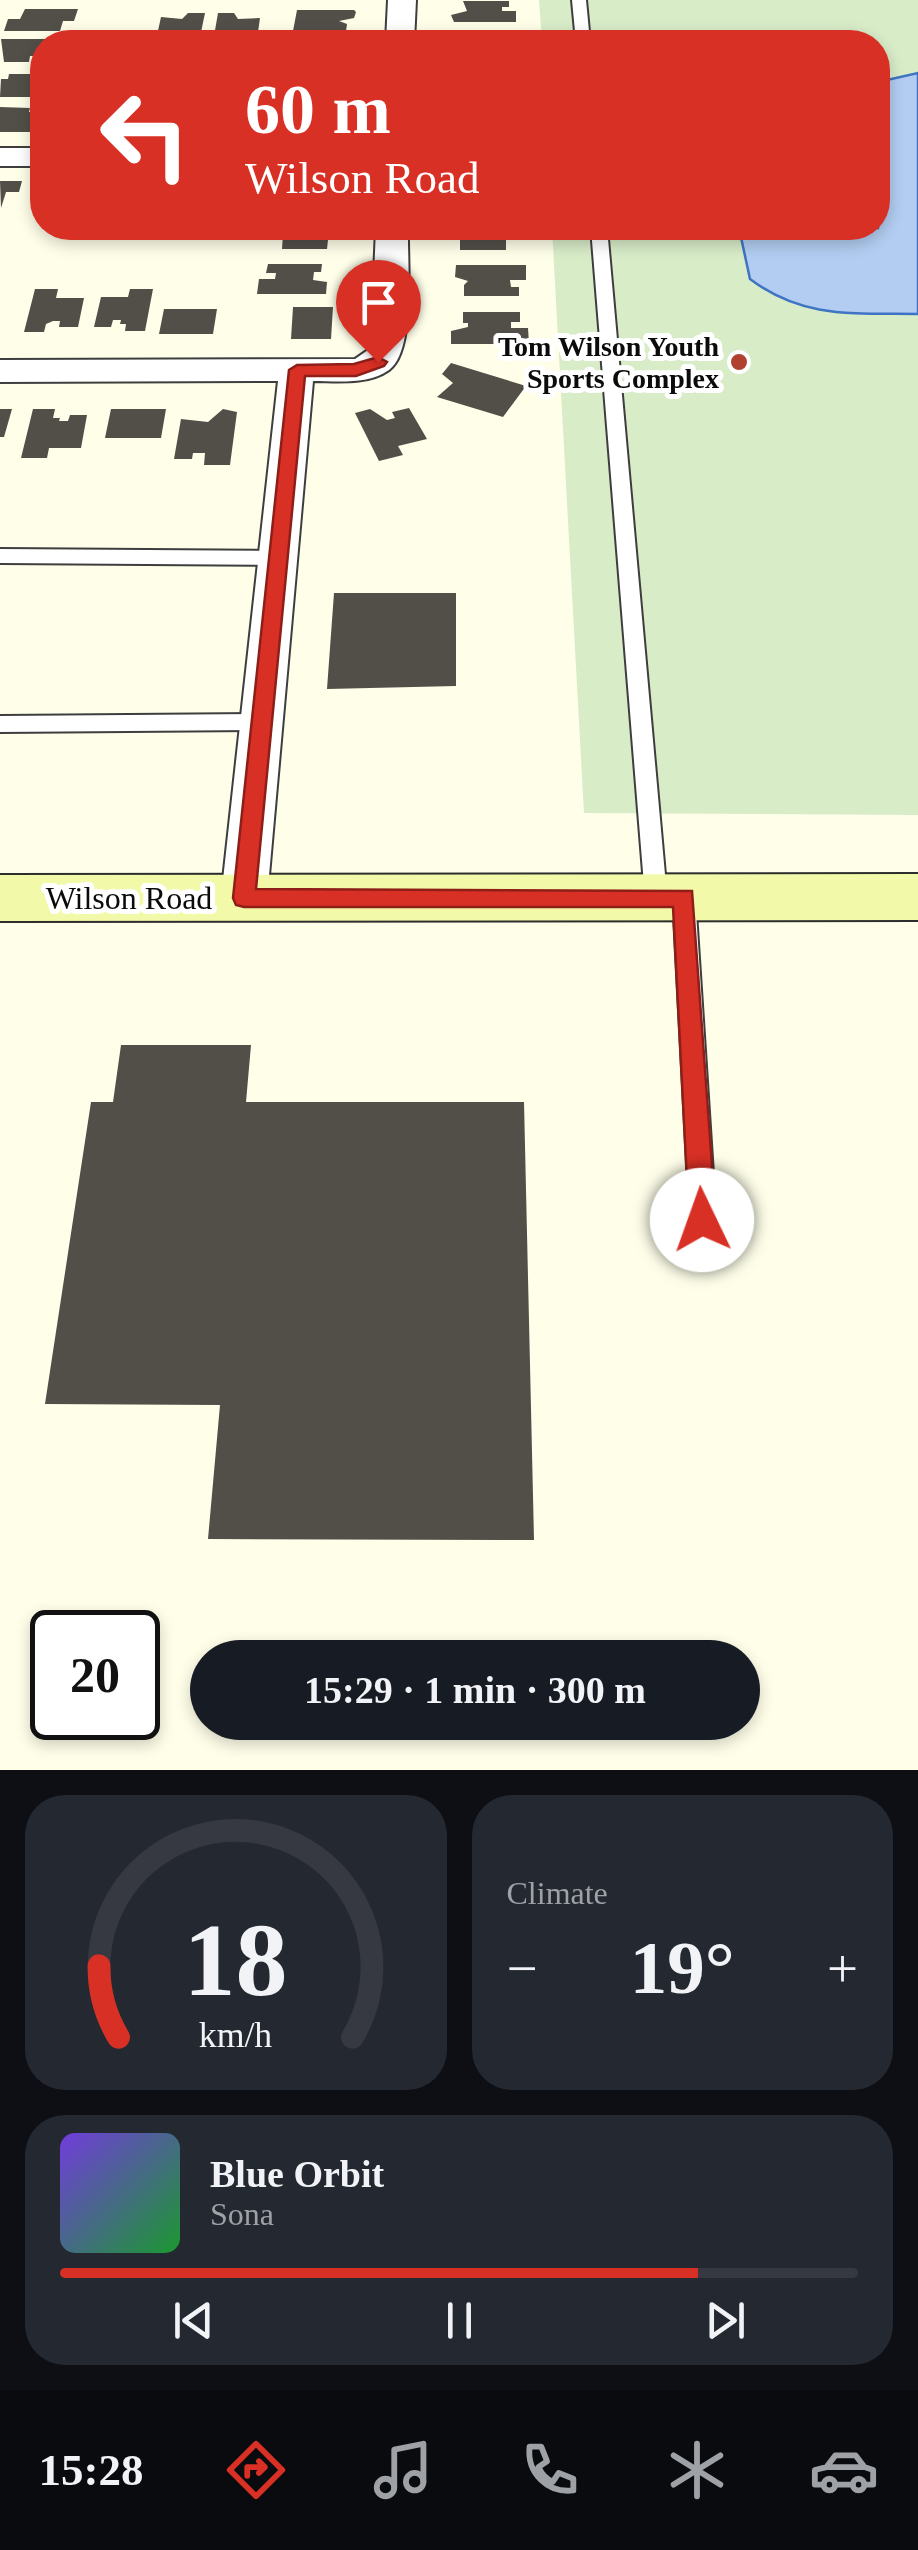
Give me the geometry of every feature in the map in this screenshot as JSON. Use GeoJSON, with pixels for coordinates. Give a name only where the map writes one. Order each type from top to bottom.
{"type":"FeatureCollection","features":[{"type":"Feature","properties":{"kind":"main road","name":"Wilson Road"},"geometry":{"type":"LineString","coordinates":[[0,898],[918,897]]}},
{"type":"Feature","properties":{"kind":"street"},"geometry":{"type":"LineString","coordinates":[[401,30],[402,0]]}},
{"type":"Feature","properties":{"kind":"street"},"geometry":{"type":"LineString","coordinates":[[0,158],[30,158]]}},
{"type":"Feature","properties":{"kind":"street"},"geometry":{"type":"LineString","coordinates":[[0,371],[356,370],[378,362],[388,348],[392,240]]}},
{"type":"Feature","properties":{"kind":"street"},"geometry":{"type":"LineString","coordinates":[[244,898],[297,370]]}},
{"type":"Feature","properties":{"kind":"lane"},"geometry":{"type":"LineString","coordinates":[[579,0],[582,30]]}},
{"type":"Feature","properties":{"kind":"lane"},"geometry":{"type":"LineString","coordinates":[[600,240],[702,1220]]}},
{"type":"Feature","properties":{"kind":"lane"},"geometry":{"type":"LineString","coordinates":[[0,556],[278,558]]}},
{"type":"Feature","properties":{"kind":"lane"},"geometry":{"type":"LineString","coordinates":[[0,724],[262,722]]}},
{"type":"Feature","properties":{"kind":"green space","name":"Tom Wilson Youth Sports Complex"},"geometry":{"type":"Polygon","coordinates":[[[539,0],[918,0],[918,815],[584,813],[553,240],[890,240],[890,30],[541,30],[539,0]]]}},
{"type":"Feature","properties":{"kind":"water"},"geometry":{"type":"Polygon","coordinates":[[[918,73],[918,314],[830,311],[770,292],[750,279],[742,240],[890,240],[890,79],[918,73]]]}},
{"type":"Feature","properties":{"kind":"building"},"geometry":{"type":"Polygon","coordinates":[[[463,1],[509,1],[509,7],[502,7],[502,11],[516,11],[516,22],[454,22],[451,15],[467,11],[463,1]]]}},
{"type":"Feature","properties":{"kind":"building"},"geometry":{"type":"Polygon","coordinates":[[[25,9],[78,9],[74,21],[63,21],[60,30],[4,31],[8,19],[20,19],[25,9]]]}},
{"type":"Feature","properties":{"kind":"building"},"geometry":{"type":"Polygon","coordinates":[[[297,10],[356,12],[354,18],[339,21],[347,24],[346,30],[293,30],[297,10]]]}},
{"type":"Feature","properties":{"kind":"building"},"geometry":{"type":"Polygon","coordinates":[[[188,13],[205,13],[201,30],[158,30],[161,17],[182,19],[188,13]]]}},
{"type":"Feature","properties":{"kind":"building"},"geometry":{"type":"Polygon","coordinates":[[[218,13],[234,13],[238,19],[260,18],[258,30],[215,30],[218,13]]]}},
{"type":"Feature","properties":{"kind":"building"},"geometry":{"type":"Polygon","coordinates":[[[1,39],[30,39],[29,62],[4,62],[1,39]]]}},
{"type":"Feature","properties":{"kind":"building"},"geometry":{"type":"Polygon","coordinates":[[[9,74],[30,74],[30,97],[0,97],[1,79],[8,79],[9,74]]]}},
{"type":"Feature","properties":{"kind":"building"},"geometry":{"type":"Polygon","coordinates":[[[0,107],[30,108],[30,132],[0,132],[0,107]]]}},
{"type":"Feature","properties":{"kind":"building"},"geometry":{"type":"Polygon","coordinates":[[[0,181],[22,181],[19,192],[6,192],[1,208],[0,181]]]}},
{"type":"Feature","properties":{"kind":"building"},"geometry":{"type":"Polygon","coordinates":[[[283,240],[328,240],[327,249],[282,249],[283,240]]]}},
{"type":"Feature","properties":{"kind":"building"},"geometry":{"type":"Polygon","coordinates":[[[460,240],[506,240],[506,250],[460,250],[460,240]]]}},
{"type":"Feature","properties":{"kind":"building"},"geometry":{"type":"Polygon","coordinates":[[[268,264],[322,264],[321,272],[314,272],[313,280],[327,282],[326,294],[257,294],[259,279],[275,279],[276,273],[266,273],[268,264]]]}},
{"type":"Feature","properties":{"kind":"building"},"geometry":{"type":"Polygon","coordinates":[[[456,265],[526,265],[526,280],[510,280],[511,287],[519,287],[519,296],[464,296],[468,281],[455,277],[456,265]]]}},
{"type":"Feature","properties":{"kind":"building"},"geometry":{"type":"Polygon","coordinates":[[[35,289],[58,289],[56,298],[84,298],[78,327],[59,327],[60,321],[53,321],[46,324],[44,332],[24,332],[35,289]]]}},
{"type":"Feature","properties":{"kind":"building"},"geometry":{"type":"Polygon","coordinates":[[[130,289],[153,289],[145,331],[125,331],[126,324],[120,324],[121,320],[113,320],[111,327],[94,327],[101,297],[128,297],[130,289]]]}},
{"type":"Feature","properties":{"kind":"building"},"geometry":{"type":"Polygon","coordinates":[[[293,307],[333,307],[331,339],[291,339],[293,307]]]}},
{"type":"Feature","properties":{"kind":"building"},"geometry":{"type":"Polygon","coordinates":[[[164,309],[217,309],[213,334],[159,334],[164,309]]]}},
{"type":"Feature","properties":{"kind":"building"},"geometry":{"type":"Polygon","coordinates":[[[463,312],[520,312],[520,322],[511,322],[511,328],[528,328],[529,344],[451,344],[451,331],[468,327],[468,323],[463,323],[463,312]]]}},
{"type":"Feature","properties":{"kind":"building"},"geometry":{"type":"Polygon","coordinates":[[[451,363],[526,386],[503,417],[437,397],[453,383],[442,374],[451,363]]]}},
{"type":"Feature","properties":{"kind":"building"},"geometry":{"type":"Polygon","coordinates":[[[409,408],[427,439],[398,446],[403,455],[379,461],[355,413],[370,409],[387,420],[395,418],[392,412],[409,408]]]}},
{"type":"Feature","properties":{"kind":"building"},"geometry":{"type":"Polygon","coordinates":[[[0,409],[12,409],[4,437],[0,437],[0,409]]]}},
{"type":"Feature","properties":{"kind":"building"},"geometry":{"type":"Polygon","coordinates":[[[33,409],[55,409],[53,418],[60,418],[59,421],[68,421],[70,415],[87,415],[81,448],[49,448],[47,458],[21,458],[33,409]]]}},
{"type":"Feature","properties":{"kind":"building"},"geometry":{"type":"Polygon","coordinates":[[[111,409],[166,409],[161,438],[105,438],[111,409]]]}},
{"type":"Feature","properties":{"kind":"building"},"geometry":{"type":"Polygon","coordinates":[[[223,409],[237,412],[230,465],[204,465],[205,453],[193,453],[192,459],[174,459],[181,419],[208,422],[223,409]]]}},
{"type":"Feature","properties":{"kind":"building"},"geometry":{"type":"Polygon","coordinates":[[[334,593],[456,593],[456,686],[327,689],[334,593]]]}},
{"type":"Feature","properties":{"kind":"building"},"geometry":{"type":"Polygon","coordinates":[[[121,1045],[251,1045],[246,1102],[524,1102],[534,1540],[208,1539],[220,1405],[45,1404],[91,1102],[113,1102],[121,1045]]]}},
{"type":"Feature","properties":{"kind":"place","name":"Tom Wilson Youth Sports Complex"},"geometry":{"type":"Point","coordinates":[739,362]}},
{"type":"Feature","properties":{"kind":"route"},"geometry":{"type":"LineString","coordinates":[[378,362],[356,370],[297,370],[244,898],[684,898],[702,1220]]}}]}
